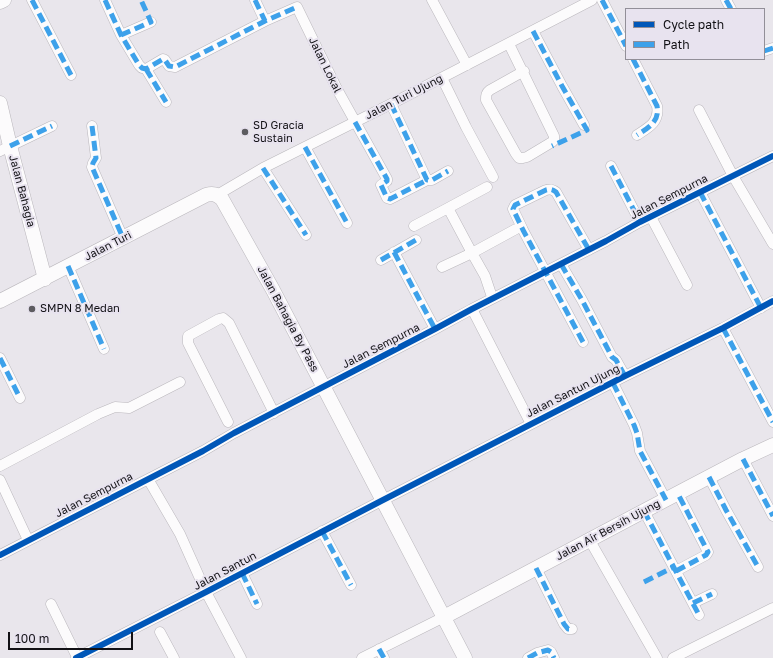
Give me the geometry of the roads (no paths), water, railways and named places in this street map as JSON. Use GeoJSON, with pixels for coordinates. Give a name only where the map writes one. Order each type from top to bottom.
{"type":"FeatureCollection","features":[{"type":"Feature","properties":{"kind":"main road"},"geometry":{"type":"LineString","coordinates":[[0,2],[4,0]]}},
{"type":"Feature","properties":{"kind":"main road","name":"Jalan Bahagia"},"geometry":{"type":"LineString","coordinates":[[0,103],[5,149],[45,279]]}},
{"type":"Feature","properties":{"kind":"main road","name":"Jalan Turi"},"geometry":{"type":"LineString","coordinates":[[0,301],[206,195],[217,195]]}},
{"type":"Feature","properties":{"kind":"main road","name":"Jalan Bahagia By Pass"},"geometry":{"type":"LineString","coordinates":[[217,195],[222,199],[273,290],[465,658]]}},
{"type":"Feature","properties":{"kind":"main road","name":"Jalan Air Bersih Ujung"},"geometry":{"type":"LineString","coordinates":[[444,617],[589,539],[709,477],[773,446]]}},
{"type":"Feature","properties":{"kind":"street"},"geometry":{"type":"LineString","coordinates":[[32,0],[71,75]]}},
{"type":"Feature","properties":{"kind":"street"},"geometry":{"type":"LineString","coordinates":[[105,0],[121,35],[139,65],[146,69],[166,102]]}},
{"type":"Feature","properties":{"kind":"street"},"geometry":{"type":"LineString","coordinates":[[146,69],[163,59],[169,66],[175,67],[265,21],[255,0]]}},
{"type":"Feature","properties":{"kind":"street"},"geometry":{"type":"LineString","coordinates":[[432,0],[467,65]]}},
{"type":"Feature","properties":{"kind":"street","name":"Jalan Turi Ujung"},"geometry":{"type":"LineString","coordinates":[[217,195],[263,168],[509,44],[592,0]]}},
{"type":"Feature","properties":{"kind":"street"},"geometry":{"type":"LineString","coordinates":[[602,0],[625,44]]}},
{"type":"Feature","properties":{"kind":"street","name":"Jalan Lokal"},"geometry":{"type":"LineString","coordinates":[[265,21],[297,7],[337,89],[387,178],[387,181],[381,185],[387,198],[390,199],[427,180]]}},
{"type":"Feature","properties":{"kind":"street"},"geometry":{"type":"LineString","coordinates":[[121,35],[151,22]]}},
{"type":"Feature","properties":{"kind":"street"},"geometry":{"type":"LineString","coordinates":[[533,31],[584,125]]}},
{"type":"Feature","properties":{"kind":"street"},"geometry":{"type":"LineString","coordinates":[[509,44],[524,72],[554,136],[554,140],[552,142],[527,157],[519,158],[486,100],[486,96],[487,92],[490,90],[524,72]]}},
{"type":"Feature","properties":{"kind":"street"},"geometry":{"type":"LineString","coordinates":[[634,60],[657,106],[658,112],[655,122],[637,136]]}},
{"type":"Feature","properties":{"kind":"street"},"geometry":{"type":"LineString","coordinates":[[442,78],[466,127],[493,176]]}},
{"type":"Feature","properties":{"kind":"street"},"geometry":{"type":"LineString","coordinates":[[391,104],[427,180],[432,180],[448,171]]}},
{"type":"Feature","properties":{"kind":"street"},"geometry":{"type":"LineString","coordinates":[[699,110],[732,176],[773,244]]}},
{"type":"Feature","properties":{"kind":"street"},"geometry":{"type":"LineString","coordinates":[[5,149],[52,126]]}},
{"type":"Feature","properties":{"kind":"street"},"geometry":{"type":"LineString","coordinates":[[92,126],[96,158],[92,167],[123,238]]}},
{"type":"Feature","properties":{"kind":"street"},"geometry":{"type":"LineString","coordinates":[[305,147],[347,223]]}},
{"type":"Feature","properties":{"kind":"street","name":"Jalan Sempurna"},"geometry":{"type":"LineString","coordinates":[[0,555],[203,451],[231,427],[274,413],[493,298],[589,250],[640,222],[773,156]]}},
{"type":"Feature","properties":{"kind":"street"},"geometry":{"type":"LineString","coordinates":[[611,166],[640,222]]}},
{"type":"Feature","properties":{"kind":"street"},"geometry":{"type":"LineString","coordinates":[[263,168],[306,235]]}},
{"type":"Feature","properties":{"kind":"street"},"geometry":{"type":"LineString","coordinates":[[414,226],[487,187]]}},
{"type":"Feature","properties":{"kind":"street"},"geometry":{"type":"LineString","coordinates":[[583,342],[513,209],[515,205],[546,190],[553,190],[556,192],[589,250]]}},
{"type":"Feature","properties":{"kind":"street"},"geometry":{"type":"LineString","coordinates":[[700,192],[761,308]]}},
{"type":"Feature","properties":{"kind":"street"},"geometry":{"type":"LineString","coordinates":[[448,208],[485,276],[493,298]]}},
{"type":"Feature","properties":{"kind":"street"},"geometry":{"type":"LineString","coordinates":[[651,217],[687,285]]}},
{"type":"Feature","properties":{"kind":"street"},"geometry":{"type":"LineString","coordinates":[[442,267],[472,253],[516,229]]}},
{"type":"Feature","properties":{"kind":"street"},"geometry":{"type":"LineString","coordinates":[[381,260],[416,240]]}},
{"type":"Feature","properties":{"kind":"street"},"geometry":{"type":"LineString","coordinates":[[394,252],[435,329]]}},
{"type":"Feature","properties":{"kind":"street"},"geometry":{"type":"LineString","coordinates":[[561,264],[612,357],[616,360],[625,376]]}},
{"type":"Feature","properties":{"kind":"street"},"geometry":{"type":"LineString","coordinates":[[68,266],[104,349]]}},
{"type":"Feature","properties":{"kind":"street","name":"Jalan Santun Ujung"},"geometry":{"type":"LineString","coordinates":[[383,500],[625,376],[723,328],[773,301]]}},
{"type":"Feature","properties":{"kind":"street"},"geometry":{"type":"LineString","coordinates":[[472,309],[531,424]]}},
{"type":"Feature","properties":{"kind":"street"},"geometry":{"type":"LineString","coordinates":[[231,427],[188,343],[188,336],[219,319],[223,318],[229,323],[274,413]]}},
{"type":"Feature","properties":{"kind":"street"},"geometry":{"type":"LineString","coordinates":[[723,328],[773,422]]}},
{"type":"Feature","properties":{"kind":"street"},"geometry":{"type":"LineString","coordinates":[[0,358],[20,398]]}},
{"type":"Feature","properties":{"kind":"street"},"geometry":{"type":"LineString","coordinates":[[0,466],[98,414],[114,407],[129,408],[180,382]]}},
{"type":"Feature","properties":{"kind":"street"},"geometry":{"type":"LineString","coordinates":[[613,383],[634,425],[640,451],[708,552],[706,555],[676,571]]}},
{"type":"Feature","properties":{"kind":"street"},"geometry":{"type":"LineString","coordinates":[[743,460],[773,516]]}},
{"type":"Feature","properties":{"kind":"street"},"geometry":{"type":"LineString","coordinates":[[709,477],[758,567]]}},
{"type":"Feature","properties":{"kind":"street"},"geometry":{"type":"LineString","coordinates":[[148,479],[180,534],[206,592],[241,658]]}},
{"type":"Feature","properties":{"kind":"street"},"geometry":{"type":"LineString","coordinates":[[0,480],[28,540]]}},
{"type":"Feature","properties":{"kind":"street","name":"Jalan Santun"},"geometry":{"type":"LineString","coordinates":[[76,658],[383,500]]}},
{"type":"Feature","properties":{"kind":"street"},"geometry":{"type":"LineString","coordinates":[[644,511],[699,615]]}},
{"type":"Feature","properties":{"kind":"street"},"geometry":{"type":"LineString","coordinates":[[322,531],[351,585]]}},
{"type":"Feature","properties":{"kind":"street"},"geometry":{"type":"LineString","coordinates":[[589,539],[657,658]]}},
{"type":"Feature","properties":{"kind":"street"},"geometry":{"type":"LineString","coordinates":[[536,568],[564,624],[568,629],[572,629]]}},
{"type":"Feature","properties":{"kind":"street"},"geometry":{"type":"LineString","coordinates":[[242,573],[257,604]]}},
{"type":"Feature","properties":{"kind":"street"},"geometry":{"type":"LineString","coordinates":[[693,603],[712,594]]}},
{"type":"Feature","properties":{"kind":"street"},"geometry":{"type":"LineString","coordinates":[[51,604],[76,658]]}},
{"type":"Feature","properties":{"kind":"street"},"geometry":{"type":"LineString","coordinates":[[673,658],[773,608]]}},
{"type":"Feature","properties":{"kind":"street"},"geometry":{"type":"LineString","coordinates":[[362,658],[382,654],[444,617]]}},
{"type":"Feature","properties":{"kind":"street"},"geometry":{"type":"LineString","coordinates":[[160,632],[174,658]]}},
{"type":"Feature","properties":{"kind":"street"},"geometry":{"type":"LineString","coordinates":[[528,658],[537,653],[548,650],[554,658]]}},
{"type":"Feature","properties":{"kind":"place","name":"SD Gracia Sustain"},"geometry":{"type":"Point","coordinates":[245,132]}},
{"type":"Feature","properties":{"kind":"place","name":"SMPN 8 Medan"},"geometry":{"type":"Point","coordinates":[32,309]}}]}
